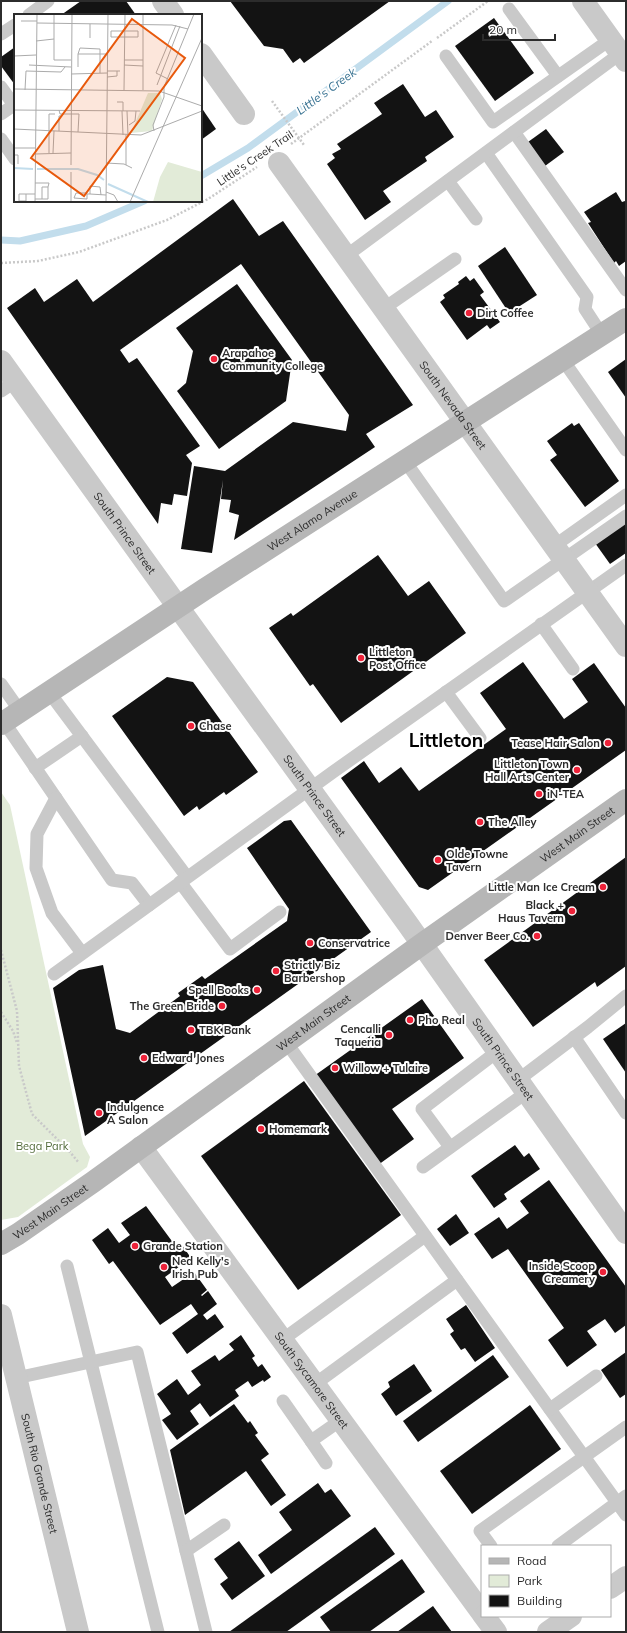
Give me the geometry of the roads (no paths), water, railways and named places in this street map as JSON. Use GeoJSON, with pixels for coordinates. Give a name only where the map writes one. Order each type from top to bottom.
{"type":"FeatureCollection","features":[{"type":"Feature","properties":{"kind":"main road","name":"West Alamo Avenue"},"geometry":{"type":"LineString","coordinates":[[8,719],[178,607],[626,319]]}},
{"type":"Feature","properties":{"kind":"main road","name":"West Main Street"},"geometry":{"type":"LineString","coordinates":[[1,1244],[24,1230],[141,1147],[422,944],[626,800]]}},
{"type":"Feature","properties":{"kind":"street"},"geometry":{"type":"LineString","coordinates":[[162,1],[172,14]]}},
{"type":"Feature","properties":{"kind":"street"},"geometry":{"type":"LineString","coordinates":[[583,1],[619,51]]}},
{"type":"Feature","properties":{"kind":"street"},"geometry":{"type":"LineString","coordinates":[[202,55],[244,114]]}},
{"type":"Feature","properties":{"kind":"street","name":"South Nevada Street"},"geometry":{"type":"LineString","coordinates":[[275,158],[626,646]]}},
{"type":"Feature","properties":{"kind":"street","name":"South Prince Street"},"geometry":{"type":"LineString","coordinates":[[1,361],[8,386],[178,607],[310,788],[625,1229]]}},
{"type":"Feature","properties":{"kind":"street","name":"South Sycamore Street"},"geometry":{"type":"LineString","coordinates":[[141,1147],[481,1612]]}},
{"type":"Feature","properties":{"kind":"street","name":"South Rio Grande Street"},"geometry":{"type":"LineString","coordinates":[[1,1315],[78,1632]]}},
{"type":"Feature","properties":{"kind":"street"},"geometry":{"type":"LineString","coordinates":[[611,1587],[626,1577]]}},
{"type":"Feature","properties":{"kind":"street"},"geometry":{"type":"LineString","coordinates":[[485,1617],[496,1632]]}},
{"type":"Feature","properties":{"kind":"street"},"geometry":{"type":"LineString","coordinates":[[548,1632],[570,1617]]}},
{"type":"Feature","properties":{"kind":"lane"},"geometry":{"type":"LineString","coordinates":[[30,14],[48,1]]}},
{"type":"Feature","properties":{"kind":"lane"},"geometry":{"type":"LineString","coordinates":[[509,9],[558,76]]}},
{"type":"Feature","properties":{"kind":"lane"},"geometry":{"type":"LineString","coordinates":[[1,34],[14,25]]}},
{"type":"Feature","properties":{"kind":"lane"},"geometry":{"type":"LineString","coordinates":[[446,56],[493,122],[558,76],[619,51]]}},
{"type":"Feature","properties":{"kind":"lane"},"geometry":{"type":"LineString","coordinates":[[346,256],[514,132],[619,51]]}},
{"type":"Feature","properties":{"kind":"lane"},"geometry":{"type":"LineString","coordinates":[[1,87],[14,105],[1,114]]}},
{"type":"Feature","properties":{"kind":"lane"},"geometry":{"type":"LineString","coordinates":[[514,132],[622,276],[626,290]]}},
{"type":"Feature","properties":{"kind":"lane"},"geometry":{"type":"LineString","coordinates":[[1,139],[14,158]]}},
{"type":"Feature","properties":{"kind":"lane"},"geometry":{"type":"LineString","coordinates":[[486,153],[587,296],[585,309],[602,335]]}},
{"type":"Feature","properties":{"kind":"lane"},"geometry":{"type":"LineString","coordinates":[[448,181],[476,219]]}},
{"type":"Feature","properties":{"kind":"lane"},"geometry":{"type":"LineString","coordinates":[[383,309],[454,259]]}},
{"type":"Feature","properties":{"kind":"lane"},"geometry":{"type":"LineString","coordinates":[[563,360],[626,450]]}},
{"type":"Feature","properties":{"kind":"lane"},"geometry":{"type":"LineString","coordinates":[[406,461],[504,601],[626,495]]}},
{"type":"Feature","properties":{"kind":"lane"},"geometry":{"type":"LineString","coordinates":[[559,553],[626,516]]}},
{"type":"Feature","properties":{"kind":"lane"},"geometry":{"type":"LineString","coordinates":[[54,974],[310,788],[626,564]]}},
{"type":"Feature","properties":{"kind":"lane"},"geometry":{"type":"LineString","coordinates":[[542,624],[573,669]]}},
{"type":"Feature","properties":{"kind":"lane"},"geometry":{"type":"LineString","coordinates":[[1,684],[8,719],[35,768],[112,880],[132,883],[149,904]]}},
{"type":"Feature","properties":{"kind":"lane"},"geometry":{"type":"LineString","coordinates":[[49,692],[184,880],[230,949],[280,912]]}},
{"type":"Feature","properties":{"kind":"lane"},"geometry":{"type":"LineString","coordinates":[[446,692],[480,738]]}},
{"type":"Feature","properties":{"kind":"lane"},"geometry":{"type":"LineString","coordinates":[[35,768],[82,736]]}},
{"type":"Feature","properties":{"kind":"lane"},"geometry":{"type":"LineString","coordinates":[[56,798],[37,834],[36,868],[52,913],[82,953]]}},
{"type":"Feature","properties":{"kind":"lane"},"geometry":{"type":"LineString","coordinates":[[423,1167],[450,1147],[522,1086],[574,1037],[626,996]]}},
{"type":"Feature","properties":{"kind":"lane"},"geometry":{"type":"LineString","coordinates":[[574,1037],[626,1113]]}},
{"type":"Feature","properties":{"kind":"lane"},"geometry":{"type":"LineString","coordinates":[[286,1042],[585,1457],[621,1499],[626,1515]]}},
{"type":"Feature","properties":{"kind":"lane"},"geometry":{"type":"LineString","coordinates":[[450,1147],[422,1109],[498,1052]]}},
{"type":"Feature","properties":{"kind":"lane"},"geometry":{"type":"LineString","coordinates":[[282,1340],[425,1236]]}},
{"type":"Feature","properties":{"kind":"lane"},"geometry":{"type":"LineString","coordinates":[[67,1266],[92,1361],[158,1632]]}},
{"type":"Feature","properties":{"kind":"lane"},"geometry":{"type":"LineString","coordinates":[[315,1384],[457,1280]]}},
{"type":"Feature","properties":{"kind":"lane"},"geometry":{"type":"LineString","coordinates":[[16,1378],[137,1352],[206,1632]]}},
{"type":"Feature","properties":{"kind":"lane"},"geometry":{"type":"LineString","coordinates":[[550,1409],[596,1376]]}},
{"type":"Feature","properties":{"kind":"lane"},"geometry":{"type":"LineString","coordinates":[[283,1401],[326,1463]]}},
{"type":"Feature","properties":{"kind":"lane"},"geometry":{"type":"LineString","coordinates":[[311,1441],[341,1420]]}},
{"type":"Feature","properties":{"kind":"lane"},"geometry":{"type":"LineString","coordinates":[[490,1545],[480,1531],[626,1427]]}},
{"type":"Feature","properties":{"kind":"lane"},"geometry":{"type":"LineString","coordinates":[[559,1545],[621,1499]]}},
{"type":"Feature","properties":{"kind":"lane"},"geometry":{"type":"LineString","coordinates":[[186,1551],[224,1525]]}},
{"type":"Feature","properties":{"kind":"waterway","name":"Little's Creek"},"geometry":{"type":"LineString","coordinates":[[202,175],[248,148],[448,1]]}},
{"type":"Feature","properties":{"kind":"waterway","name":"Little's Creek"},"geometry":{"type":"LineString","coordinates":[[1,240],[20,241],[86,226],[142,202]]}},
{"type":"Feature","properties":{"kind":"place","name":"Dirt Coffee"},"geometry":{"type":"Point","coordinates":[469,313]}},
{"type":"Feature","properties":{"kind":"place","name":"Arapahoe Community College"},"geometry":{"type":"Point","coordinates":[214,359]}},
{"type":"Feature","properties":{"kind":"place","name":"Littleton Post Office"},"geometry":{"type":"Point","coordinates":[361,658]}},
{"type":"Feature","properties":{"kind":"place","name":"Chase"},"geometry":{"type":"Point","coordinates":[191,726]}},
{"type":"Feature","properties":{"kind":"place","name":"Tease Hair Salon"},"geometry":{"type":"Point","coordinates":[608,743]}},
{"type":"Feature","properties":{"kind":"place","name":"Littleton Town Hall Arts Center"},"geometry":{"type":"Point","coordinates":[577,770]}},
{"type":"Feature","properties":{"kind":"place","name":"iN-TEA"},"geometry":{"type":"Point","coordinates":[539,794]}},
{"type":"Feature","properties":{"kind":"place","name":"The Alley"},"geometry":{"type":"Point","coordinates":[480,822]}},
{"type":"Feature","properties":{"kind":"place","name":"Olde Towne Tavern"},"geometry":{"type":"Point","coordinates":[438,860]}},
{"type":"Feature","properties":{"kind":"place","name":"Little Man Ice Cream"},"geometry":{"type":"Point","coordinates":[603,887]}},
{"type":"Feature","properties":{"kind":"place","name":"Black + Haus Tavern"},"geometry":{"type":"Point","coordinates":[572,911]}},
{"type":"Feature","properties":{"kind":"place","name":"Denver Beer Co."},"geometry":{"type":"Point","coordinates":[537,936]}},
{"type":"Feature","properties":{"kind":"place","name":"Conservatrice"},"geometry":{"type":"Point","coordinates":[310,943]}},
{"type":"Feature","properties":{"kind":"place","name":"Strictly Biz Barbershop"},"geometry":{"type":"Point","coordinates":[276,971]}},
{"type":"Feature","properties":{"kind":"place","name":"Spell Books"},"geometry":{"type":"Point","coordinates":[257,990]}},
{"type":"Feature","properties":{"kind":"place","name":"The Green Bride"},"geometry":{"type":"Point","coordinates":[222,1006]}},
{"type":"Feature","properties":{"kind":"place","name":"Pho Real"},"geometry":{"type":"Point","coordinates":[410,1020]}},
{"type":"Feature","properties":{"kind":"place","name":"TBK Bank"},"geometry":{"type":"Point","coordinates":[191,1030]}},
{"type":"Feature","properties":{"kind":"place","name":"Cencalli Taqueria"},"geometry":{"type":"Point","coordinates":[389,1035]}},
{"type":"Feature","properties":{"kind":"place","name":"Edward Jones"},"geometry":{"type":"Point","coordinates":[144,1058]}},
{"type":"Feature","properties":{"kind":"place","name":"Willow + Tulaire"},"geometry":{"type":"Point","coordinates":[335,1068]}},
{"type":"Feature","properties":{"kind":"place","name":"Indulgence A Salon"},"geometry":{"type":"Point","coordinates":[99,1113]}},
{"type":"Feature","properties":{"kind":"place","name":"Homemark"},"geometry":{"type":"Point","coordinates":[261,1129]}},
{"type":"Feature","properties":{"kind":"place","name":"Grande Station"},"geometry":{"type":"Point","coordinates":[135,1246]}},
{"type":"Feature","properties":{"kind":"place","name":"Ned Kelly's Irish Pub"},"geometry":{"type":"Point","coordinates":[164,1267]}},
{"type":"Feature","properties":{"kind":"place","name":"Inside Scoop Creamery"},"geometry":{"type":"Point","coordinates":[603,1272]}},
{"type":"Feature","properties":{"kind":"district","name":"Littleton"},"geometry":{"type":"Point","coordinates":[446,740]}},
{"type":"Feature","properties":{"kind":"park label","name":"Bega Park"},"geometry":{"type":"Point","coordinates":[42,1146]}}]}
